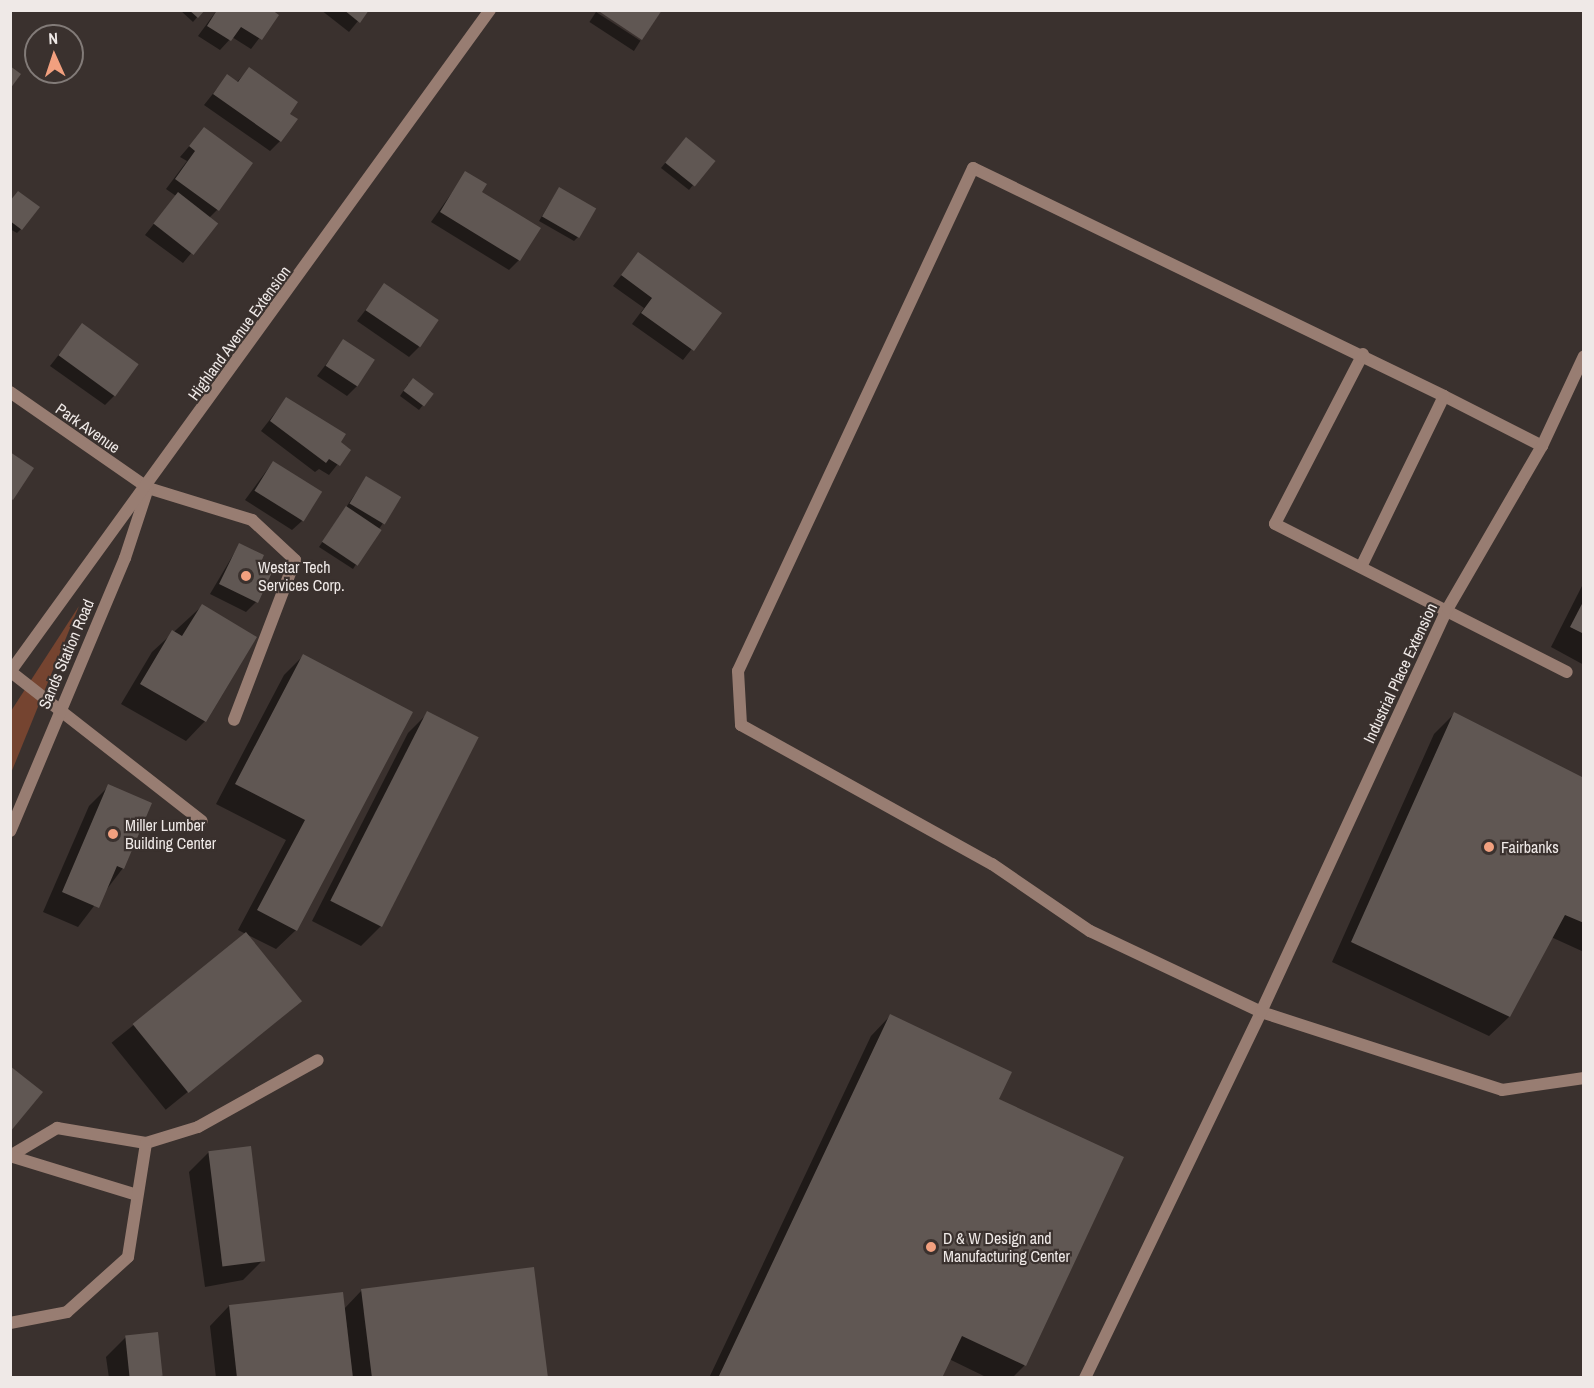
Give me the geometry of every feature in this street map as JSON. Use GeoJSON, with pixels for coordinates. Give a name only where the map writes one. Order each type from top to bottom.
{"type":"FeatureCollection","features":[{"type":"Feature","properties":{"kind":"street","name":"Highland Avenue Extension"},"geometry":{"type":"LineString","coordinates":[[11,672],[148,488],[490,10]]}},
{"type":"Feature","properties":{"kind":"street"},"geometry":{"type":"LineString","coordinates":[[1542,446],[1363,354],[973,168],[738,670],[741,725],[992,864],[1090,931],[1261,1012],[1502,1090],[1584,1078]]}},
{"type":"Feature","properties":{"kind":"street"},"geometry":{"type":"LineString","coordinates":[[1363,354],[1275,524],[1448,608],[1567,672]]}},
{"type":"Feature","properties":{"kind":"street","name":"Industrial Place Extension"},"geometry":{"type":"LineString","coordinates":[[1085,1377],[1261,1012],[1448,608],[1542,446],[1584,356]]}},
{"type":"Feature","properties":{"kind":"street","name":"Park Avenue"},"geometry":{"type":"LineString","coordinates":[[10,392],[148,488],[252,520],[295,560],[234,720]]}},
{"type":"Feature","properties":{"kind":"street"},"geometry":{"type":"LineString","coordinates":[[1361,567],[1444,396]]}},
{"type":"Feature","properties":{"kind":"street","name":"Sands Station Road"},"geometry":{"type":"LineString","coordinates":[[10,831],[148,488]]}},
{"type":"Feature","properties":{"kind":"street"},"geometry":{"type":"LineString","coordinates":[[11,672],[59,712],[202,821]]}},
{"type":"Feature","properties":{"kind":"street"},"geometry":{"type":"LineString","coordinates":[[10,1156],[57,1128],[146,1143],[198,1127],[318,1059]]}},
{"type":"Feature","properties":{"kind":"street"},"geometry":{"type":"LineString","coordinates":[[10,1323],[67,1312],[128,1257],[146,1143]]}},
{"type":"Feature","properties":{"kind":"street"},"geometry":{"type":"LineString","coordinates":[[10,1156],[137,1195]]}},
{"type":"Feature","properties":{"kind":"shaded area"},"geometry":{"type":"Polygon","coordinates":[[[79,606],[11,773],[11,711],[79,606]]]}},
{"type":"Feature","properties":{"kind":"building"},"geometry":{"type":"Polygon","coordinates":[[[189,10],[205,10],[198,18],[189,10]]]}},
{"type":"Feature","properties":{"kind":"building"},"geometry":{"type":"Polygon","coordinates":[[[217,10],[272,10],[279,15],[262,40],[241,27],[231,41],[207,26],[217,10]]]}},
{"type":"Feature","properties":{"kind":"building"},"geometry":{"type":"Polygon","coordinates":[[[344,10],[369,10],[360,23],[344,10]]]}},
{"type":"Feature","properties":{"kind":"building"},"geometry":{"type":"Polygon","coordinates":[[[597,10],[662,10],[642,40],[597,10]]]}},
{"type":"Feature","properties":{"kind":"building"},"geometry":{"type":"Polygon","coordinates":[[[10,66],[21,74],[10,89],[10,66]]]}},
{"type":"Feature","properties":{"kind":"building"},"geometry":{"type":"Polygon","coordinates":[[[249,67],[298,102],[290,114],[298,119],[281,142],[213,94],[227,74],[238,82],[249,67]]]}},
{"type":"Feature","properties":{"kind":"building"},"geometry":{"type":"Polygon","coordinates":[[[204,127],[253,163],[219,211],[175,179],[195,151],[189,146],[204,127]]]}},
{"type":"Feature","properties":{"kind":"building"},"geometry":{"type":"Polygon","coordinates":[[[686,137],[716,161],[695,187],[665,163],[686,137]]]}},
{"type":"Feature","properties":{"kind":"building"},"geometry":{"type":"Polygon","coordinates":[[[465,171],[487,184],[482,192],[541,228],[520,261],[440,212],[465,171]]]}},
{"type":"Feature","properties":{"kind":"building"},"geometry":{"type":"Polygon","coordinates":[[[559,187],[596,209],[579,238],[542,216],[559,187]]]}},
{"type":"Feature","properties":{"kind":"building"},"geometry":{"type":"Polygon","coordinates":[[[18,191],[40,207],[22,230],[10,221],[10,201],[18,191]]]}},
{"type":"Feature","properties":{"kind":"building"},"geometry":{"type":"Polygon","coordinates":[[[178,192],[218,223],[194,255],[153,224],[178,192]]]}},
{"type":"Feature","properties":{"kind":"building"},"geometry":{"type":"Polygon","coordinates":[[[638,252],[722,313],[694,351],[641,313],[652,298],[621,275],[638,252]]]}},
{"type":"Feature","properties":{"kind":"building"},"geometry":{"type":"Polygon","coordinates":[[[384,283],[439,320],[420,347],[366,310],[384,283]]]}},
{"type":"Feature","properties":{"kind":"building"},"geometry":{"type":"Polygon","coordinates":[[[82,323],[139,364],[115,397],[58,355],[82,323]]]}},
{"type":"Feature","properties":{"kind":"building"},"geometry":{"type":"Polygon","coordinates":[[[343,339],[375,360],[357,387],[326,366],[343,339]]]}},
{"type":"Feature","properties":{"kind":"building"},"geometry":{"type":"Polygon","coordinates":[[[413,378],[434,394],[424,406],[403,391],[413,378]]]}},
{"type":"Feature","properties":{"kind":"building"},"geometry":{"type":"Polygon","coordinates":[[[286,397],[346,434],[341,442],[351,450],[340,466],[329,459],[326,463],[270,421],[286,397]]]}},
{"type":"Feature","properties":{"kind":"building"},"geometry":{"type":"Polygon","coordinates":[[[10,452],[34,468],[13,500],[10,498],[10,452]]]}},
{"type":"Feature","properties":{"kind":"building"},"geometry":{"type":"Polygon","coordinates":[[[273,461],[322,492],[304,521],[254,491],[273,461]]]}},
{"type":"Feature","properties":{"kind":"building"},"geometry":{"type":"Polygon","coordinates":[[[366,476],[401,497],[385,525],[350,503],[366,476]]]}},
{"type":"Feature","properties":{"kind":"building"},"geometry":{"type":"Polygon","coordinates":[[[346,506],[382,530],[358,566],[322,542],[346,506]]]}},
{"type":"Feature","properties":{"kind":"building","name":"Westar Tech Services Corp."},"geometry":{"type":"Polygon","coordinates":[[[239,543],[264,555],[261,562],[274,568],[258,603],[219,584],[239,543]]]}},
{"type":"Feature","properties":{"kind":"building"},"geometry":{"type":"Polygon","coordinates":[[[1584,600],[1584,634],[1570,627],[1584,600]]]}},
{"type":"Feature","properties":{"kind":"building"},"geometry":{"type":"Polygon","coordinates":[[[202,604],[257,637],[206,722],[140,684],[172,630],[182,636],[202,604]]]}},
{"type":"Feature","properties":{"kind":"building"},"geometry":{"type":"Polygon","coordinates":[[[303,654],[413,712],[297,931],[257,910],[305,820],[235,784],[303,654]]]}},
{"type":"Feature","properties":{"kind":"building"},"geometry":{"type":"Polygon","coordinates":[[[427,711],[479,737],[382,927],[330,901],[427,711]]]}},
{"type":"Feature","properties":{"kind":"building","name":"Fairbanks"},"geometry":{"type":"Polygon","coordinates":[[[1454,712],[1584,778],[1584,923],[1565,915],[1510,1017],[1351,942],[1454,712]]]}},
{"type":"Feature","properties":{"kind":"building","name":"Miller Lumber Building Center"},"geometry":{"type":"Polygon","coordinates":[[[108,784],[152,803],[124,869],[117,866],[99,908],[62,892],[108,784]]]}},
{"type":"Feature","properties":{"kind":"building"},"geometry":{"type":"Polygon","coordinates":[[[246,932],[302,1001],[189,1093],[133,1024],[246,932]]]}},
{"type":"Feature","properties":{"kind":"building","name":"D & W Design and Manufacturing Center"},"geometry":{"type":"Polygon","coordinates":[[[890,1014],[1012,1072],[999,1099],[1124,1157],[1026,1366],[962,1336],[942,1378],[718,1378],[890,1014]]]}},
{"type":"Feature","properties":{"kind":"building"},"geometry":{"type":"Polygon","coordinates":[[[10,1066],[43,1092],[10,1132],[10,1066]]]}},
{"type":"Feature","properties":{"kind":"building"},"geometry":{"type":"Polygon","coordinates":[[[251,1146],[265,1261],[222,1266],[208,1151],[251,1146]]]}},
{"type":"Feature","properties":{"kind":"building"},"geometry":{"type":"Polygon","coordinates":[[[534,1267],[548,1378],[372,1378],[361,1289],[534,1267]]]}},
{"type":"Feature","properties":{"kind":"building"},"geometry":{"type":"Polygon","coordinates":[[[343,1292],[353,1378],[237,1378],[229,1305],[343,1292]]]}},
{"type":"Feature","properties":{"kind":"building"},"geometry":{"type":"Polygon","coordinates":[[[158,1332],[163,1376],[130,1378],[125,1335],[158,1332]]]}},
{"type":"Feature","properties":{"kind":"place","name":"Westar Tech Services Corp."},"geometry":{"type":"Point","coordinates":[246,576]}},
{"type":"Feature","properties":{"kind":"place","name":"Miller Lumber Building Center"},"geometry":{"type":"Point","coordinates":[113,834]}},
{"type":"Feature","properties":{"kind":"place","name":"Fairbanks"},"geometry":{"type":"Point","coordinates":[1489,847]}},
{"type":"Feature","properties":{"kind":"place","name":"D & W Design and Manufacturing Center"},"geometry":{"type":"Point","coordinates":[931,1247]}}]}
